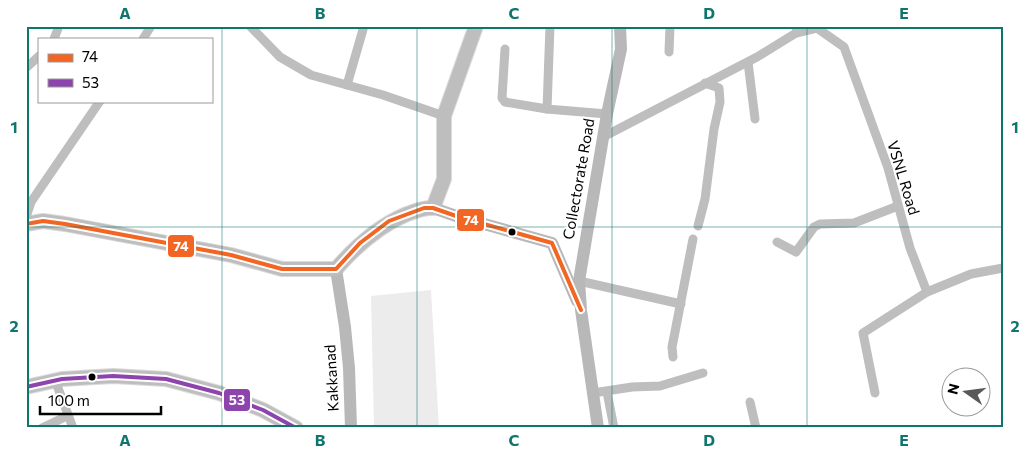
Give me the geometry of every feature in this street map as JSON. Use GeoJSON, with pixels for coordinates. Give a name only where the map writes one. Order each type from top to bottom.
{"type":"FeatureCollection","features":[{"type":"Feature","properties":{"kind":"main road"},"geometry":{"type":"LineString","coordinates":[[26,224],[43,221],[65,224],[231,255],[282,269],[336,269],[360,243],[389,221],[424,208],[433,208],[444,179],[444,116],[476,26]]}},
{"type":"Feature","properties":{"kind":"main road"},"geometry":{"type":"LineString","coordinates":[[26,387],[55,380],[113,376],[166,379],[220,393],[263,410],[296,428]]}},
{"type":"Feature","properties":{"kind":"street"},"geometry":{"type":"LineString","coordinates":[[54,38],[59,26]]}},
{"type":"Feature","properties":{"kind":"street"},"geometry":{"type":"LineString","coordinates":[[144,38],[151,26]]}},
{"type":"Feature","properties":{"kind":"street"},"geometry":{"type":"LineString","coordinates":[[250,26],[280,57],[311,75],[383,95],[444,116]]}},
{"type":"Feature","properties":{"kind":"street"},"geometry":{"type":"LineString","coordinates":[[347,85],[364,26]]}},
{"type":"Feature","properties":{"kind":"street"},"geometry":{"type":"LineString","coordinates":[[548,109],[550,26]]}},
{"type":"Feature","properties":{"kind":"street","name":"Collectorate Road"},"geometry":{"type":"LineString","coordinates":[[598,428],[581,310],[579,281],[606,114],[621,49],[620,26]]}},
{"type":"Feature","properties":{"kind":"street"},"geometry":{"type":"LineString","coordinates":[[669,52],[670,26]]}},
{"type":"Feature","properties":{"kind":"street","name":"VSNL Road"},"geometry":{"type":"LineString","coordinates":[[797,30],[816,28],[844,48],[888,168],[910,248],[926,292]]}},
{"type":"Feature","properties":{"kind":"street"},"geometry":{"type":"LineString","coordinates":[[603,137],[748,62],[797,30]]}},
{"type":"Feature","properties":{"kind":"street"},"geometry":{"type":"LineString","coordinates":[[505,49],[502,98],[505,102],[548,109],[606,114]]}},
{"type":"Feature","properties":{"kind":"street"},"geometry":{"type":"LineString","coordinates":[[26,68],[38,57]]}},
{"type":"Feature","properties":{"kind":"street"},"geometry":{"type":"LineString","coordinates":[[748,62],[755,119]]}},
{"type":"Feature","properties":{"kind":"street"},"geometry":{"type":"LineString","coordinates":[[698,226],[705,199],[714,129],[720,102],[719,88],[706,83]]}},
{"type":"Feature","properties":{"kind":"street"},"geometry":{"type":"LineString","coordinates":[[26,216],[31,202],[99,102]]}},
{"type":"Feature","properties":{"kind":"street"},"geometry":{"type":"LineString","coordinates":[[777,242],[796,252],[814,227],[820,224],[854,223],[898,206]]}},
{"type":"Feature","properties":{"kind":"street"},"geometry":{"type":"LineString","coordinates":[[433,208],[552,243],[581,310]]}},
{"type":"Feature","properties":{"kind":"street"},"geometry":{"type":"LineString","coordinates":[[673,358],[672,347],[693,239]]}},
{"type":"Feature","properties":{"kind":"street"},"geometry":{"type":"LineString","coordinates":[[875,393],[864,333],[926,292],[971,274],[1003,268]]}},
{"type":"Feature","properties":{"kind":"street","name":"Kakkanad"},"geometry":{"type":"LineString","coordinates":[[336,269],[349,368],[351,428]]}},
{"type":"Feature","properties":{"kind":"street"},"geometry":{"type":"LineString","coordinates":[[579,281],[681,304]]}},
{"type":"Feature","properties":{"kind":"street"},"geometry":{"type":"LineString","coordinates":[[593,393],[632,387],[660,386],[703,373]]}},
{"type":"Feature","properties":{"kind":"street"},"geometry":{"type":"LineString","coordinates":[[55,380],[73,428]]}},
{"type":"Feature","properties":{"kind":"street"},"geometry":{"type":"LineString","coordinates":[[607,392],[614,428]]}},
{"type":"Feature","properties":{"kind":"street"},"geometry":{"type":"LineString","coordinates":[[750,402],[756,428]]}},
{"type":"Feature","properties":{"kind":"street"},"geometry":{"type":"LineString","coordinates":[[42,428],[67,416]]}},
{"type":"Feature","properties":{"kind":"shaded area"},"geometry":{"type":"Polygon","coordinates":[[[431,290],[439,428],[374,428],[371,296],[431,290]]]}},
{"type":"Feature","properties":{"kind":"transit line","name":"74"},"geometry":{"type":"LineString","coordinates":[[26,224],[43,221],[65,224],[231,255],[282,269],[336,269],[360,243],[389,221],[424,208],[433,208],[552,243],[581,310]]}},
{"type":"Feature","properties":{"kind":"transit line","name":"53"},"geometry":{"type":"LineString","coordinates":[[26,387],[62,379],[113,376],[166,379],[219,393],[263,410],[296,428]]}}]}
